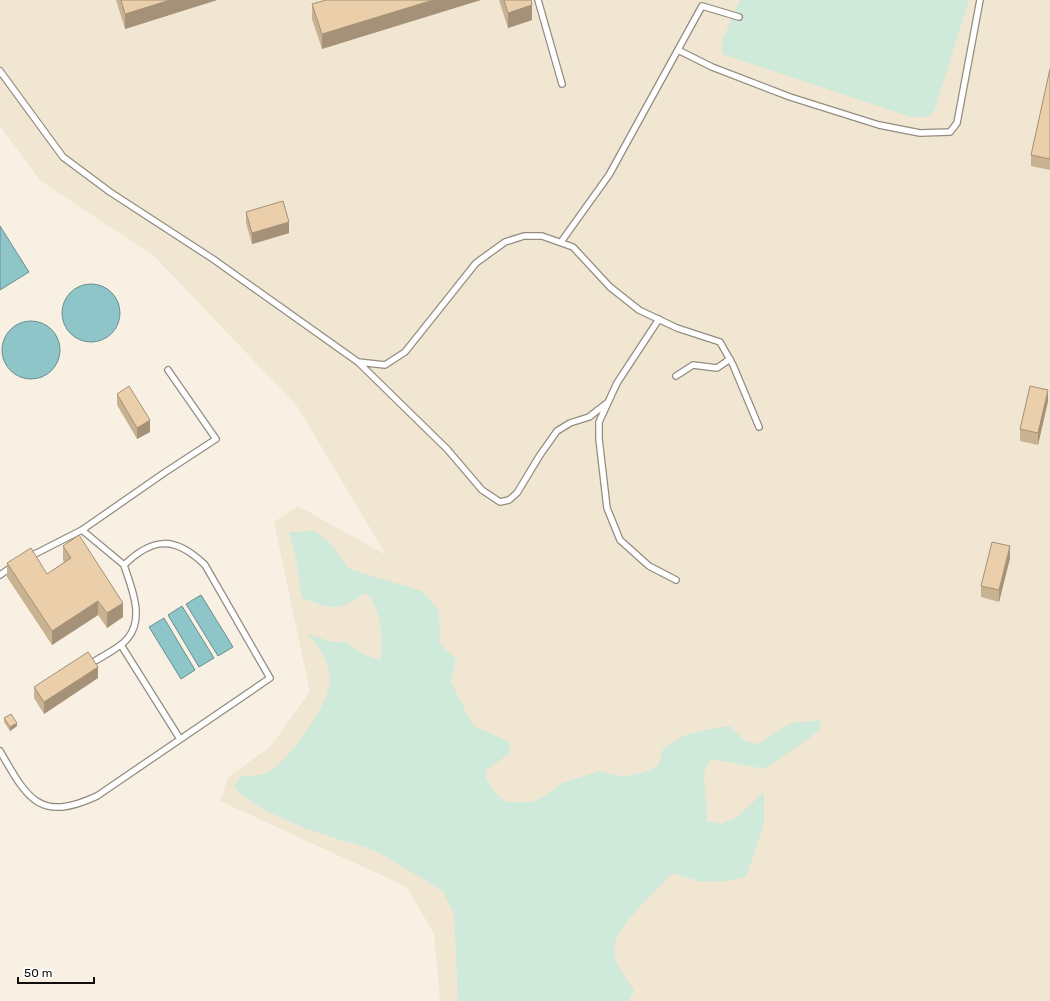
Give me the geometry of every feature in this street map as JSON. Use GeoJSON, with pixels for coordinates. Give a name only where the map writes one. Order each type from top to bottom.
{"type":"FeatureCollection","features":[{"type":"Feature","properties":{"kind":"lane"},"geometry":{"type":"LineString","coordinates":[[538,0],[562,84]]}},
{"type":"Feature","properties":{"kind":"lane"},"geometry":{"type":"LineString","coordinates":[[561,242],[609,175],[704,0]]}},
{"type":"Feature","properties":{"kind":"lane"},"geometry":{"type":"LineString","coordinates":[[678,50],[712,68],[790,97],[879,125],[920,133],[950,132],[957,123],[980,0]]}},
{"type":"Feature","properties":{"kind":"lane"},"geometry":{"type":"LineString","coordinates":[[702,6],[739,17]]}},
{"type":"Feature","properties":{"kind":"lane"},"geometry":{"type":"LineString","coordinates":[[0,71],[63,157],[110,192],[213,259],[358,362],[447,449],[482,490],[500,502],[509,500],[517,493],[540,455],[557,431],[570,423],[589,417],[607,403]]}},
{"type":"Feature","properties":{"kind":"lane"},"geometry":{"type":"LineString","coordinates":[[358,362],[385,365],[406,352],[476,263],[505,242],[524,236],[542,236],[573,247],[610,287],[639,310],[677,328],[720,342],[730,359],[759,427]]}},
{"type":"Feature","properties":{"kind":"lane"},"geometry":{"type":"LineString","coordinates":[[659,319],[617,383],[598,422],[599,439],[607,508],[620,540],[649,566],[676,580]]}},
{"type":"Feature","properties":{"kind":"lane"},"geometry":{"type":"LineString","coordinates":[[676,376],[694,365],[717,368],[730,359]]}},
{"type":"Feature","properties":{"kind":"lane"},"geometry":{"type":"LineString","coordinates":[[0,574],[27,558],[82,530],[216,439],[168,370]]}},
{"type":"Feature","properties":{"kind":"lane"},"geometry":{"type":"LineString","coordinates":[[82,530],[124,565],[135,602],[136,616],[129,637],[95,661]]}},
{"type":"Feature","properties":{"kind":"lane"},"geometry":{"type":"LineString","coordinates":[[0,751],[17,780],[27,793],[39,803],[53,808],[69,807],[97,796],[270,678],[205,565],[191,552],[173,544],[155,545],[138,551],[124,565]]}},
{"type":"Feature","properties":{"kind":"lane"},"geometry":{"type":"LineString","coordinates":[[121,644],[180,739]]}},
{"type":"Feature","properties":{"kind":"shaded area"},"geometry":{"type":"Polygon","coordinates":[[[0,0],[1050,0],[1050,1001],[440,1001],[434,934],[407,887],[220,801],[228,777],[270,747],[310,692],[274,522],[298,506],[386,555],[297,406],[154,256],[41,181],[0,126],[0,0]]]}},
{"type":"Feature","properties":{"kind":"green space"},"geometry":{"type":"Polygon","coordinates":[[[740,0],[969,0],[934,112],[927,117],[911,117],[722,54],[722,41],[740,0]]]}},
{"type":"Feature","properties":{"kind":"green space"},"geometry":{"type":"Polygon","coordinates":[[[315,531],[331,544],[349,569],[422,591],[439,611],[440,644],[456,659],[451,682],[473,726],[510,742],[510,753],[486,770],[486,777],[494,792],[506,802],[533,802],[548,794],[560,784],[599,771],[623,777],[645,772],[658,766],[663,749],[685,735],[730,726],[745,741],[759,744],[791,723],[821,720],[819,731],[765,769],[710,759],[704,773],[707,821],[720,824],[737,817],[764,792],[764,823],[746,877],[726,881],[701,882],[672,873],[647,899],[621,931],[616,940],[614,949],[618,965],[634,990],[629,1001],[458,1001],[454,914],[443,891],[376,851],[304,828],[264,810],[243,796],[234,787],[240,777],[265,774],[276,767],[286,757],[306,732],[328,692],[330,675],[326,662],[316,644],[308,634],[332,642],[346,642],[363,654],[381,660],[381,633],[379,616],[376,608],[366,593],[348,603],[335,607],[329,607],[302,598],[296,559],[289,532],[315,531]]]}},
{"type":"Feature","properties":{"kind":"water"},"geometry":{"type":"Polygon","coordinates":[[[0,226],[29,272],[0,290],[0,226]]]}},
{"type":"Feature","properties":{"kind":"water"},"geometry":{"type":"Polygon","coordinates":[[[85,284],[97,284],[112,292],[120,307],[120,319],[112,334],[97,342],[85,342],[70,334],[62,319],[62,307],[70,292],[85,284]]]}},
{"type":"Feature","properties":{"kind":"water"},"geometry":{"type":"Polygon","coordinates":[[[25,321],[37,321],[52,329],[60,344],[60,356],[52,371],[37,379],[25,379],[10,371],[2,356],[2,344],[10,329],[25,321]]]}},
{"type":"Feature","properties":{"kind":"water"},"geometry":{"type":"Polygon","coordinates":[[[201,595],[233,647],[218,656],[186,604],[201,595]]]}},
{"type":"Feature","properties":{"kind":"water"},"geometry":{"type":"Polygon","coordinates":[[[182,606],[214,658],[199,667],[168,615],[182,606]]]}},
{"type":"Feature","properties":{"kind":"water"},"geometry":{"type":"Polygon","coordinates":[[[164,618],[195,670],[181,679],[149,627],[164,618]]]}},
{"type":"Feature","properties":{"kind":"building"},"geometry":{"type":"Polygon","coordinates":[[[121,0],[170,0],[125,14],[121,0]]]}},
{"type":"Feature","properties":{"kind":"building"},"geometry":{"type":"Polygon","coordinates":[[[326,0],[433,0],[322,34],[312,4],[326,0]]]}},
{"type":"Feature","properties":{"kind":"building"},"geometry":{"type":"Polygon","coordinates":[[[504,0],[531,0],[532,5],[508,13],[504,0]]]}},
{"type":"Feature","properties":{"kind":"building"},"geometry":{"type":"Polygon","coordinates":[[[1050,69],[1050,159],[1031,155],[1050,69]]]}},
{"type":"Feature","properties":{"kind":"building"},"geometry":{"type":"Polygon","coordinates":[[[283,201],[289,222],[252,233],[246,212],[283,201]]]}},
{"type":"Feature","properties":{"kind":"building"},"geometry":{"type":"Polygon","coordinates":[[[129,386],[150,420],[137,428],[117,394],[129,386]]]}},
{"type":"Feature","properties":{"kind":"building"},"geometry":{"type":"Polygon","coordinates":[[[1030,386],[1048,390],[1038,433],[1020,429],[1030,386]]]}},
{"type":"Feature","properties":{"kind":"building"},"geometry":{"type":"Polygon","coordinates":[[[79,535],[123,603],[107,613],[98,601],[52,631],[7,563],[31,548],[47,574],[71,558],[63,546],[79,535]]]}},
{"type":"Feature","properties":{"kind":"building"},"geometry":{"type":"Polygon","coordinates":[[[992,542],[1010,546],[999,590],[981,586],[992,542]]]}},
{"type":"Feature","properties":{"kind":"building"},"geometry":{"type":"Polygon","coordinates":[[[88,652],[98,667],[44,702],[34,687],[88,652]]]}},
{"type":"Feature","properties":{"kind":"building"},"geometry":{"type":"Polygon","coordinates":[[[11,714],[17,723],[10,727],[4,718],[11,714]]]}}]}
